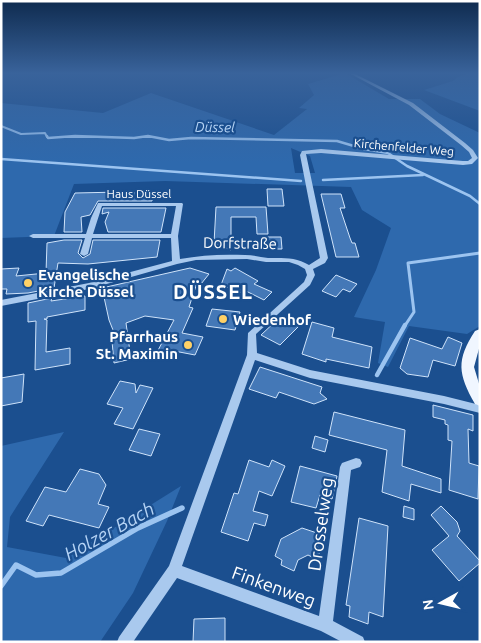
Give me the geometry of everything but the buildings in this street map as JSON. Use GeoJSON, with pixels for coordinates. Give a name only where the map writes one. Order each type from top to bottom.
{"type":"FeatureCollection","features":[{"type":"Feature","properties":{"kind":"main road"},"geometry":{"type":"LineString","coordinates":[[480,334],[470,348],[466,364],[469,382],[480,400]]}},
{"type":"Feature","properties":{"kind":"street","name":"Kirchenfelder Weg"},"geometry":{"type":"LineString","coordinates":[[309,268],[324,258],[303,155],[304,152],[321,150],[463,163],[470,163],[475,158],[467,148],[409,103]]}},
{"type":"Feature","properties":{"kind":"street","name":"Haus Düssel"},"geometry":{"type":"LineString","coordinates":[[91,236],[94,218],[100,204],[180,204],[174,236],[176,262]]}},
{"type":"Feature","properties":{"kind":"street"},"geometry":{"type":"LineString","coordinates":[[32,236],[174,236]]}},
{"type":"Feature","properties":{"kind":"street"},"geometry":{"type":"LineString","coordinates":[[84,254],[91,236]]}},
{"type":"Feature","properties":{"kind":"street","name":"Dorfstraße"},"geometry":{"type":"LineString","coordinates":[[1,303],[89,286],[176,262],[206,257],[289,260],[301,263],[309,268]]}},
{"type":"Feature","properties":{"kind":"street"},"geometry":{"type":"LineString","coordinates":[[124,642],[174,570],[252,355],[252,334],[307,283],[311,275],[309,268]]}},
{"type":"Feature","properties":{"kind":"street"},"geometry":{"type":"LineString","coordinates":[[252,355],[310,374],[444,400],[480,409]]}},
{"type":"Feature","properties":{"kind":"street","name":"Drosselweg"},"geometry":{"type":"LineString","coordinates":[[326,625],[346,467],[356,463]]}},
{"type":"Feature","properties":{"kind":"street","name":"Finkenweg"},"geometry":{"type":"LineString","coordinates":[[174,570],[326,625],[358,642]]}},
{"type":"Feature","properties":{"kind":"shaded area"},"geometry":{"type":"Polygon","coordinates":[[[1,103],[103,113],[127,103],[180,103],[274,135],[307,109],[299,108],[305,103],[425,103],[440,114],[480,133],[480,326],[467,334],[409,326],[388,367],[378,363],[385,322],[354,317],[376,270],[391,228],[362,210],[351,187],[165,181],[74,184],[54,236],[1,238],[1,103]],[[291,148],[295,173],[315,173],[310,156],[291,148]]]}},
{"type":"Feature","properties":{"kind":"shaded area"},"geometry":{"type":"Polygon","coordinates":[[[459,103],[480,103],[480,111],[459,103]]]}},
{"type":"Feature","properties":{"kind":"shaded area"},"geometry":{"type":"Polygon","coordinates":[[[64,432],[10,517],[7,547],[66,558],[181,486],[167,521],[133,593],[100,642],[1,642],[1,446],[64,432]]]}},
{"type":"Feature","properties":{"kind":"waterway","name":"Düssel"},"geometry":{"type":"LineString","coordinates":[[1,126],[21,134],[45,133],[47,137]]}},
{"type":"Feature","properties":{"kind":"waterway","name":"Düssel"},"geometry":{"type":"LineString","coordinates":[[47,136],[48,138],[62,137]]}},
{"type":"Feature","properties":{"kind":"waterway","name":"Düssel"},"geometry":{"type":"LineString","coordinates":[[62,137],[104,137]]}},
{"type":"Feature","properties":{"kind":"waterway","name":"Düssel"},"geometry":{"type":"LineString","coordinates":[[62,137],[104,137]]}},
{"type":"Feature","properties":{"kind":"waterway","name":"Düssel"},"geometry":{"type":"LineString","coordinates":[[104,137],[141,137]]}},
{"type":"Feature","properties":{"kind":"waterway","name":"Düssel"},"geometry":{"type":"LineString","coordinates":[[141,137],[153,137]]}},
{"type":"Feature","properties":{"kind":"waterway","name":"Düssel"},"geometry":{"type":"LineString","coordinates":[[141,137],[153,137]]}},
{"type":"Feature","properties":{"kind":"waterway","name":"Düssel"},"geometry":{"type":"LineString","coordinates":[[153,137],[169,140],[191,138],[337,141],[364,149],[388,153],[407,166],[470,196],[480,204]]}},
{"type":"Feature","properties":{"kind":"waterway","name":"Düssel"},"geometry":{"type":"LineString","coordinates":[[1,159],[301,181]]}},
{"type":"Feature","properties":{"kind":"waterway","name":"Düssel"},"geometry":{"type":"LineString","coordinates":[[323,180],[423,175]]}},
{"type":"Feature","properties":{"kind":"waterway","name":"Holzer Bach"},"geometry":{"type":"LineString","coordinates":[[404,327],[414,312],[408,263],[480,253]]}},
{"type":"Feature","properties":{"kind":"waterway","name":"Holzer Bach"},"geometry":{"type":"LineString","coordinates":[[377,375],[405,325]]}},
{"type":"Feature","properties":{"kind":"waterway","name":"Holzer Bach"},"geometry":{"type":"LineString","coordinates":[[1,586],[16,565],[36,575],[61,573],[138,528],[182,508]]}},
{"type":"Feature","properties":{"kind":"place","name":"Evangelische Kirche Düssel"},"geometry":{"type":"Point","coordinates":[28,283]}},
{"type":"Feature","properties":{"kind":"place","name":"Wiedenhof"},"geometry":{"type":"Point","coordinates":[223,319]}},
{"type":"Feature","properties":{"kind":"place","name":"Pfarrhaus St. Maximin"},"geometry":{"type":"Point","coordinates":[188,345]}},
{"type":"Feature","properties":{"kind":"district","name":"DÜSSEL"},"geometry":{"type":"Point","coordinates":[213,291]}}]}
